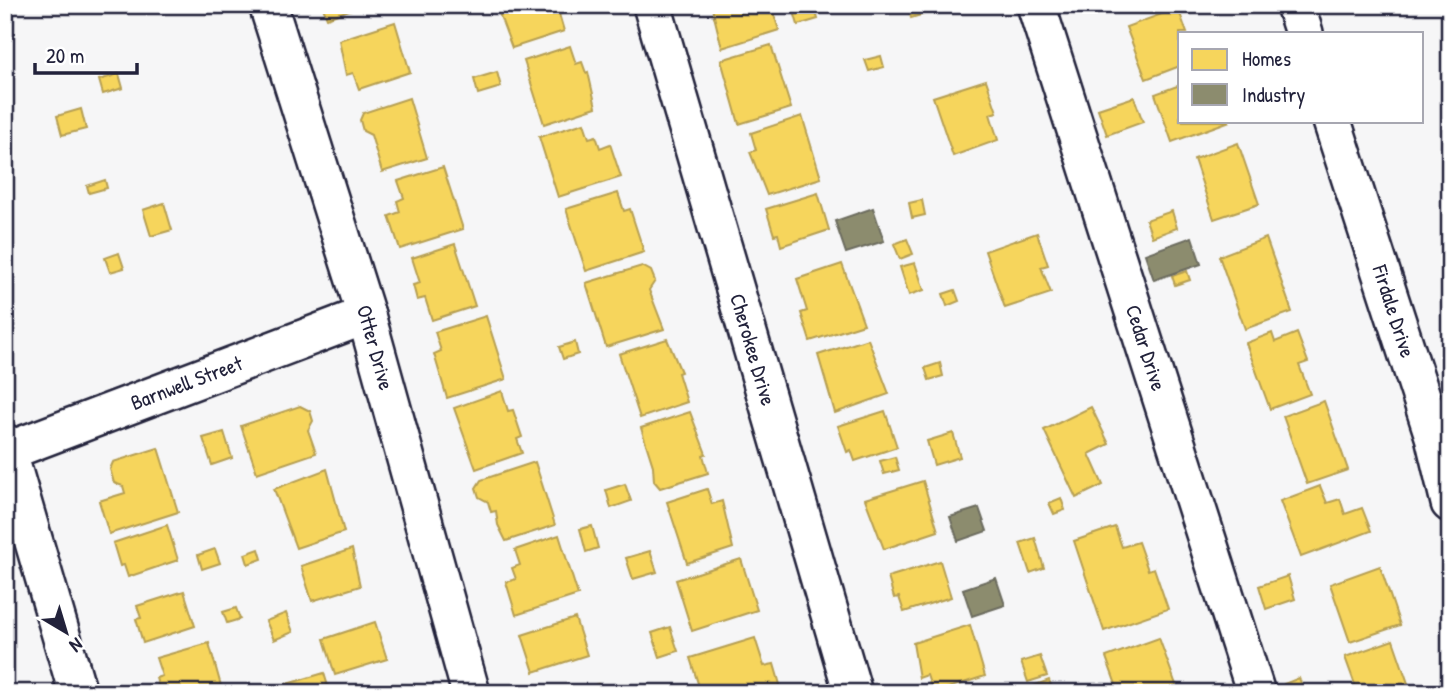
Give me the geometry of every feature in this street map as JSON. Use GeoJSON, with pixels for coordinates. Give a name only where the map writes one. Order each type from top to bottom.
{"type":"FeatureCollection","features":[{"type":"Feature","properties":{"kind":"street","name":"Otter Drive"},"geometry":{"type":"LineString","coordinates":[[268,5],[366,315],[471,693]]}},
{"type":"Feature","properties":{"kind":"street","name":"Cherokee Drive"},"geometry":{"type":"LineString","coordinates":[[652,5],[853,693]]}},
{"type":"Feature","properties":{"kind":"street","name":"Cedar Drive"},"geometry":{"type":"LineString","coordinates":[[1036,5],[1256,693]]}},
{"type":"Feature","properties":{"kind":"street"},"geometry":{"type":"LineString","coordinates":[[1295,5],[1304,32]]}},
{"type":"Feature","properties":{"kind":"street","name":"Firdale Drive"},"geometry":{"type":"LineString","coordinates":[[1332,122],[1434,436],[1450,503]]}},
{"type":"Feature","properties":{"kind":"street","name":"Barnwell Street"},"geometry":{"type":"LineString","coordinates":[[6,447],[366,315]]}},
{"type":"Feature","properties":{"kind":"street"},"geometry":{"type":"LineString","coordinates":[[6,447],[78,693]]}},
{"type":"Feature","properties":{"kind":"building: Homes"},"geometry":{"type":"Polygon","coordinates":[[[322,5],[363,5],[327,18],[322,5]]]}},
{"type":"Feature","properties":{"kind":"building: Homes"},"geometry":{"type":"Polygon","coordinates":[[[496,5],[563,5],[565,12],[559,14],[564,31],[512,48],[496,5]]]}},
{"type":"Feature","properties":{"kind":"building: Homes"},"geometry":{"type":"Polygon","coordinates":[[[705,5],[771,5],[779,30],[722,48],[712,8],[705,5]]]}},
{"type":"Feature","properties":{"kind":"building: Homes"},"geometry":{"type":"Polygon","coordinates":[[[792,5],[814,5],[818,19],[798,25],[792,5]]]}},
{"type":"Feature","properties":{"kind":"building: Homes"},"geometry":{"type":"Polygon","coordinates":[[[907,5],[954,5],[911,18],[907,5]]]}},
{"type":"Feature","properties":{"kind":"building: Homes"},"geometry":{"type":"Polygon","coordinates":[[[1178,8],[1187,32],[1178,32],[1178,67],[1146,79],[1126,27],[1178,8]]]}},
{"type":"Feature","properties":{"kind":"building: Homes"},"geometry":{"type":"Polygon","coordinates":[[[395,22],[410,72],[359,89],[353,73],[346,75],[339,40],[395,22]]]}},
{"type":"Feature","properties":{"kind":"building: Homes"},"geometry":{"type":"Polygon","coordinates":[[[771,45],[791,108],[739,124],[721,60],[771,45]]]}},
{"type":"Feature","properties":{"kind":"building: Homes"},"geometry":{"type":"Polygon","coordinates":[[[570,46],[576,64],[582,62],[586,73],[588,72],[596,107],[544,124],[524,61],[570,46]]]}},
{"type":"Feature","properties":{"kind":"building: Homes"},"geometry":{"type":"Polygon","coordinates":[[[881,56],[884,67],[869,71],[865,60],[881,56]]]}},
{"type":"Feature","properties":{"kind":"building: Homes"},"geometry":{"type":"Polygon","coordinates":[[[497,72],[501,87],[478,94],[474,79],[497,72]]]}},
{"type":"Feature","properties":{"kind":"building: Homes"},"geometry":{"type":"Polygon","coordinates":[[[119,74],[123,88],[103,94],[99,80],[119,74]]]}},
{"type":"Feature","properties":{"kind":"building: Homes"},"geometry":{"type":"Polygon","coordinates":[[[986,80],[997,112],[990,114],[998,140],[953,156],[933,97],[986,80]]]}},
{"type":"Feature","properties":{"kind":"building: Homes"},"geometry":{"type":"Polygon","coordinates":[[[1178,86],[1178,122],[1227,122],[1172,142],[1155,94],[1178,86]]]}},
{"type":"Feature","properties":{"kind":"building: Homes"},"geometry":{"type":"Polygon","coordinates":[[[1134,97],[1143,122],[1107,135],[1098,109],[1134,97]]]}},
{"type":"Feature","properties":{"kind":"building: Homes"},"geometry":{"type":"Polygon","coordinates":[[[409,98],[427,158],[382,172],[371,135],[363,131],[360,120],[363,113],[409,98]]]}},
{"type":"Feature","properties":{"kind":"building: Homes"},"geometry":{"type":"Polygon","coordinates":[[[81,109],[86,129],[62,135],[57,116],[81,109]]]}},
{"type":"Feature","properties":{"kind":"building: Homes"},"geometry":{"type":"Polygon","coordinates":[[[802,116],[821,178],[767,195],[750,152],[756,150],[751,133],[802,116]]]}},
{"type":"Feature","properties":{"kind":"building: Homes"},"geometry":{"type":"Polygon","coordinates":[[[584,123],[589,138],[596,136],[600,148],[610,144],[621,177],[558,197],[539,137],[584,123]]]}},
{"type":"Feature","properties":{"kind":"building: Homes"},"geometry":{"type":"Polygon","coordinates":[[[1238,143],[1259,204],[1214,219],[1194,159],[1238,143]]]}},
{"type":"Feature","properties":{"kind":"building: Homes"},"geometry":{"type":"Polygon","coordinates":[[[443,167],[463,229],[400,249],[389,216],[400,212],[397,201],[404,198],[398,181],[443,167]]]}},
{"type":"Feature","properties":{"kind":"building: Homes"},"geometry":{"type":"Polygon","coordinates":[[[105,180],[107,188],[89,193],[87,186],[105,180]]]}},
{"type":"Feature","properties":{"kind":"building: Homes"},"geometry":{"type":"Polygon","coordinates":[[[618,193],[624,211],[630,209],[644,252],[586,271],[566,209],[618,193]]]}},
{"type":"Feature","properties":{"kind":"building: Homes"},"geometry":{"type":"Polygon","coordinates":[[[818,193],[829,230],[781,246],[778,234],[774,235],[766,209],[818,193]]]}},
{"type":"Feature","properties":{"kind":"building: Homes"},"geometry":{"type":"Polygon","coordinates":[[[922,200],[925,215],[912,218],[909,203],[922,200]]]}},
{"type":"Feature","properties":{"kind":"building: Homes"},"geometry":{"type":"Polygon","coordinates":[[[164,203],[172,230],[151,236],[143,210],[164,203]]]}},
{"type":"Feature","properties":{"kind":"building: Homes"},"geometry":{"type":"Polygon","coordinates":[[[1172,211],[1177,228],[1152,237],[1146,220],[1172,211]]]}},
{"type":"Feature","properties":{"kind":"building: Homes"},"geometry":{"type":"Polygon","coordinates":[[[1037,233],[1048,265],[1041,267],[1051,293],[1005,308],[985,251],[1037,233]]]}},
{"type":"Feature","properties":{"kind":"building: Homes"},"geometry":{"type":"Polygon","coordinates":[[[1266,238],[1292,312],[1245,329],[1219,256],[1266,238]]]}},
{"type":"Feature","properties":{"kind":"building: Homes"},"geometry":{"type":"Polygon","coordinates":[[[907,239],[913,254],[900,259],[894,244],[907,239]]]}},
{"type":"Feature","properties":{"kind":"building: Homes"},"geometry":{"type":"Polygon","coordinates":[[[455,244],[475,306],[432,320],[425,298],[417,300],[413,285],[420,283],[412,258],[455,244]]]}},
{"type":"Feature","properties":{"kind":"building: Homes"},"geometry":{"type":"Polygon","coordinates":[[[119,253],[124,268],[110,272],[105,258],[119,253]]]}},
{"type":"Feature","properties":{"kind":"building: Homes"},"geometry":{"type":"Polygon","coordinates":[[[915,263],[924,290],[909,295],[900,267],[915,263]]]}},
{"type":"Feature","properties":{"kind":"building: Homes"},"geometry":{"type":"Polygon","coordinates":[[[842,264],[864,324],[810,341],[801,313],[807,311],[797,279],[842,264]]]}},
{"type":"Feature","properties":{"kind":"building: Homes"},"geometry":{"type":"Polygon","coordinates":[[[642,266],[651,271],[655,281],[649,290],[664,329],[606,347],[586,283],[642,266]]]}},
{"type":"Feature","properties":{"kind":"building: Homes"},"geometry":{"type":"Polygon","coordinates":[[[1187,271],[1190,280],[1175,285],[1172,276],[1187,271]]]}},
{"type":"Feature","properties":{"kind":"building: Homes"},"geometry":{"type":"Polygon","coordinates":[[[955,290],[959,301],[947,306],[943,294],[955,290]]]}},
{"type":"Feature","properties":{"kind":"building: Homes"},"geometry":{"type":"Polygon","coordinates":[[[486,316],[506,379],[447,398],[434,354],[441,351],[435,332],[486,316]]]}},
{"type":"Feature","properties":{"kind":"building: Homes"},"geometry":{"type":"Polygon","coordinates":[[[1272,333],[1275,342],[1297,333],[1308,362],[1299,365],[1310,394],[1270,409],[1246,343],[1272,333]]]}},
{"type":"Feature","properties":{"kind":"building: Homes"},"geometry":{"type":"Polygon","coordinates":[[[667,339],[681,372],[678,373],[687,402],[640,418],[619,354],[667,339]]]}},
{"type":"Feature","properties":{"kind":"building: Homes"},"geometry":{"type":"Polygon","coordinates":[[[868,339],[889,394],[835,413],[818,355],[868,339]]]}},
{"type":"Feature","properties":{"kind":"building: Homes"},"geometry":{"type":"Polygon","coordinates":[[[575,342],[578,354],[563,359],[559,347],[575,342]]]}},
{"type":"Feature","properties":{"kind":"building: Homes"},"geometry":{"type":"Polygon","coordinates":[[[940,363],[943,376],[929,380],[925,368],[940,363]]]}},
{"type":"Feature","properties":{"kind":"building: Homes"},"geometry":{"type":"Polygon","coordinates":[[[502,391],[508,411],[513,410],[522,437],[517,439],[522,453],[476,469],[454,408],[502,391]]]}},
{"type":"Feature","properties":{"kind":"building: Homes"},"geometry":{"type":"Polygon","coordinates":[[[1324,401],[1348,470],[1307,484],[1283,416],[1324,401]]]}},
{"type":"Feature","properties":{"kind":"building: Homes"},"geometry":{"type":"Polygon","coordinates":[[[300,406],[310,411],[313,421],[308,430],[316,453],[257,473],[241,426],[300,406]]]}},
{"type":"Feature","properties":{"kind":"building: Homes"},"geometry":{"type":"Polygon","coordinates":[[[1091,407],[1109,444],[1089,454],[1103,485],[1076,498],[1044,430],[1091,407]]]}},
{"type":"Feature","properties":{"kind":"building: Homes"},"geometry":{"type":"Polygon","coordinates":[[[885,411],[897,447],[855,461],[851,450],[847,452],[838,426],[885,411]]]}},
{"type":"Feature","properties":{"kind":"building: Homes"},"geometry":{"type":"Polygon","coordinates":[[[690,412],[706,454],[703,455],[708,473],[660,488],[654,481],[653,466],[641,428],[690,412]]]}},
{"type":"Feature","properties":{"kind":"building: Homes"},"geometry":{"type":"Polygon","coordinates":[[[224,432],[232,458],[212,465],[203,438],[224,432]]]}},
{"type":"Feature","properties":{"kind":"building: Homes"},"geometry":{"type":"Polygon","coordinates":[[[953,433],[960,457],[934,465],[927,441],[953,433]]]}},
{"type":"Feature","properties":{"kind":"building: Homes"},"geometry":{"type":"Polygon","coordinates":[[[158,448],[178,512],[109,534],[99,501],[125,493],[123,486],[114,483],[110,469],[113,462],[158,448]]]}},
{"type":"Feature","properties":{"kind":"building: Homes"},"geometry":{"type":"Polygon","coordinates":[[[895,457],[899,470],[884,474],[880,461],[895,457]]]}},
{"type":"Feature","properties":{"kind":"building: Homes"},"geometry":{"type":"Polygon","coordinates":[[[535,462],[555,525],[506,541],[498,525],[496,511],[491,512],[488,502],[479,497],[476,488],[481,480],[535,462]]]}},
{"type":"Feature","properties":{"kind":"building: Homes"},"geometry":{"type":"Polygon","coordinates":[[[327,469],[344,532],[296,548],[274,489],[327,469]]]}},
{"type":"Feature","properties":{"kind":"building: Homes"},"geometry":{"type":"Polygon","coordinates":[[[923,481],[938,531],[884,549],[865,499],[923,481]]]}},
{"type":"Feature","properties":{"kind":"building: Homes"},"geometry":{"type":"Polygon","coordinates":[[[625,484],[631,501],[611,508],[606,490],[625,484]]]}},
{"type":"Feature","properties":{"kind":"building: Homes"},"geometry":{"type":"Polygon","coordinates":[[[1320,486],[1327,503],[1340,499],[1345,514],[1362,508],[1371,531],[1301,557],[1280,501],[1320,486]]]}},
{"type":"Feature","properties":{"kind":"building: Homes"},"geometry":{"type":"Polygon","coordinates":[[[707,489],[712,504],[722,501],[733,548],[687,563],[667,502],[707,489]]]}},
{"type":"Feature","properties":{"kind":"building: Homes"},"geometry":{"type":"Polygon","coordinates":[[[1061,498],[1065,510],[1054,514],[1049,503],[1061,498]]]}},
{"type":"Feature","properties":{"kind":"building: Homes"},"geometry":{"type":"Polygon","coordinates":[[[167,525],[178,560],[128,577],[124,565],[120,566],[113,543],[167,525]]]}},
{"type":"Feature","properties":{"kind":"building: Homes"},"geometry":{"type":"Polygon","coordinates":[[[592,526],[598,548],[586,552],[580,529],[592,526]]]}},
{"type":"Feature","properties":{"kind":"building: Homes"},"geometry":{"type":"Polygon","coordinates":[[[1115,527],[1122,547],[1138,542],[1148,570],[1154,568],[1168,609],[1104,631],[1074,541],[1115,527]]]}},
{"type":"Feature","properties":{"kind":"building: Homes"},"geometry":{"type":"Polygon","coordinates":[[[559,535],[578,595],[516,615],[506,582],[516,579],[512,568],[520,565],[515,550],[559,535]]]}},
{"type":"Feature","properties":{"kind":"building: Homes"},"geometry":{"type":"Polygon","coordinates":[[[1035,538],[1044,568],[1030,573],[1020,543],[1035,538]]]}},
{"type":"Feature","properties":{"kind":"building: Homes"},"geometry":{"type":"Polygon","coordinates":[[[215,549],[220,563],[202,569],[198,555],[215,549]]]}},
{"type":"Feature","properties":{"kind":"building: Homes"},"geometry":{"type":"Polygon","coordinates":[[[259,549],[262,559],[248,564],[245,554],[259,549]]]}},
{"type":"Feature","properties":{"kind":"building: Homes"},"geometry":{"type":"Polygon","coordinates":[[[352,549],[360,586],[312,601],[301,566],[352,549]]]}},
{"type":"Feature","properties":{"kind":"building: Homes"},"geometry":{"type":"Polygon","coordinates":[[[650,551],[657,572],[633,579],[626,558],[650,551]]]}},
{"type":"Feature","properties":{"kind":"building: Homes"},"geometry":{"type":"Polygon","coordinates":[[[741,559],[757,610],[692,631],[676,580],[741,559]]]}},
{"type":"Feature","properties":{"kind":"building: Homes"},"geometry":{"type":"Polygon","coordinates":[[[940,561],[951,597],[904,612],[899,597],[894,598],[888,577],[940,561]]]}},
{"type":"Feature","properties":{"kind":"building: Homes"},"geometry":{"type":"Polygon","coordinates":[[[1380,566],[1400,625],[1350,642],[1330,584],[1380,566]]]}},
{"type":"Feature","properties":{"kind":"building: Homes"},"geometry":{"type":"Polygon","coordinates":[[[1288,576],[1295,599],[1266,609],[1259,586],[1288,576]]]}},
{"type":"Feature","properties":{"kind":"building: Homes"},"geometry":{"type":"Polygon","coordinates":[[[184,591],[195,626],[143,643],[136,619],[141,618],[137,606],[184,591]]]}},
{"type":"Feature","properties":{"kind":"building: Homes"},"geometry":{"type":"Polygon","coordinates":[[[236,608],[240,619],[227,623],[223,612],[236,608]]]}},
{"type":"Feature","properties":{"kind":"building: Homes"},"geometry":{"type":"Polygon","coordinates":[[[286,613],[293,632],[274,640],[266,621],[286,613]]]}},
{"type":"Feature","properties":{"kind":"building: Homes"},"geometry":{"type":"Polygon","coordinates":[[[575,618],[587,655],[534,672],[522,635],[575,618]]]}},
{"type":"Feature","properties":{"kind":"building: Homes"},"geometry":{"type":"Polygon","coordinates":[[[375,622],[387,659],[335,675],[324,639],[375,622]]]}},
{"type":"Feature","properties":{"kind":"building: Homes"},"geometry":{"type":"Polygon","coordinates":[[[970,625],[985,676],[933,693],[927,675],[919,678],[913,643],[970,625]]]}},
{"type":"Feature","properties":{"kind":"building: Homes"},"geometry":{"type":"Polygon","coordinates":[[[670,627],[678,651],[660,657],[652,633],[670,627]]]}},
{"type":"Feature","properties":{"kind":"building: Homes"},"geometry":{"type":"Polygon","coordinates":[[[755,638],[764,666],[774,664],[781,688],[765,693],[701,693],[690,658],[755,638]]]}},
{"type":"Feature","properties":{"kind":"building: Homes"},"geometry":{"type":"Polygon","coordinates":[[[1159,638],[1179,693],[1119,693],[1106,657],[1159,638]]]}},
{"type":"Feature","properties":{"kind":"building: Homes"},"geometry":{"type":"Polygon","coordinates":[[[1393,640],[1411,692],[1358,693],[1345,657],[1393,640]]]}},
{"type":"Feature","properties":{"kind":"building: Homes"},"geometry":{"type":"Polygon","coordinates":[[[209,643],[223,693],[160,693],[156,678],[162,676],[156,658],[209,643]]]}},
{"type":"Feature","properties":{"kind":"building: Homes"},"geometry":{"type":"Polygon","coordinates":[[[1040,656],[1047,676],[1028,682],[1021,662],[1040,656]]]}},
{"type":"Feature","properties":{"kind":"building: Homes"},"geometry":{"type":"Polygon","coordinates":[[[324,673],[330,693],[290,693],[287,684],[324,673]]]}},
{"type":"Feature","properties":{"kind":"building: Homes"},"geometry":{"type":"Polygon","coordinates":[[[1299,678],[1305,693],[1287,693],[1284,684],[1299,678]]]}},
{"type":"Feature","properties":{"kind":"building: Homes"},"geometry":{"type":"Polygon","coordinates":[[[1049,680],[1054,693],[1026,693],[1025,689],[1049,680]]]}},
{"type":"Feature","properties":{"kind":"building: Homes"},"geometry":{"type":"Polygon","coordinates":[[[598,684],[601,693],[569,693],[598,684]]]}},
{"type":"Feature","properties":{"kind":"building: Industry"},"geometry":{"type":"Polygon","coordinates":[[[873,208],[884,241],[846,253],[835,221],[873,208]]]}},
{"type":"Feature","properties":{"kind":"building: Industry"},"geometry":{"type":"Polygon","coordinates":[[[1192,237],[1201,264],[1154,280],[1145,254],[1192,237]]]}},
{"type":"Feature","properties":{"kind":"building: Industry"},"geometry":{"type":"Polygon","coordinates":[[[979,508],[987,531],[958,541],[950,517],[979,508]]]}},
{"type":"Feature","properties":{"kind":"building: Industry"},"geometry":{"type":"Polygon","coordinates":[[[996,578],[1005,605],[972,616],[963,589],[996,578]]]}}]}
